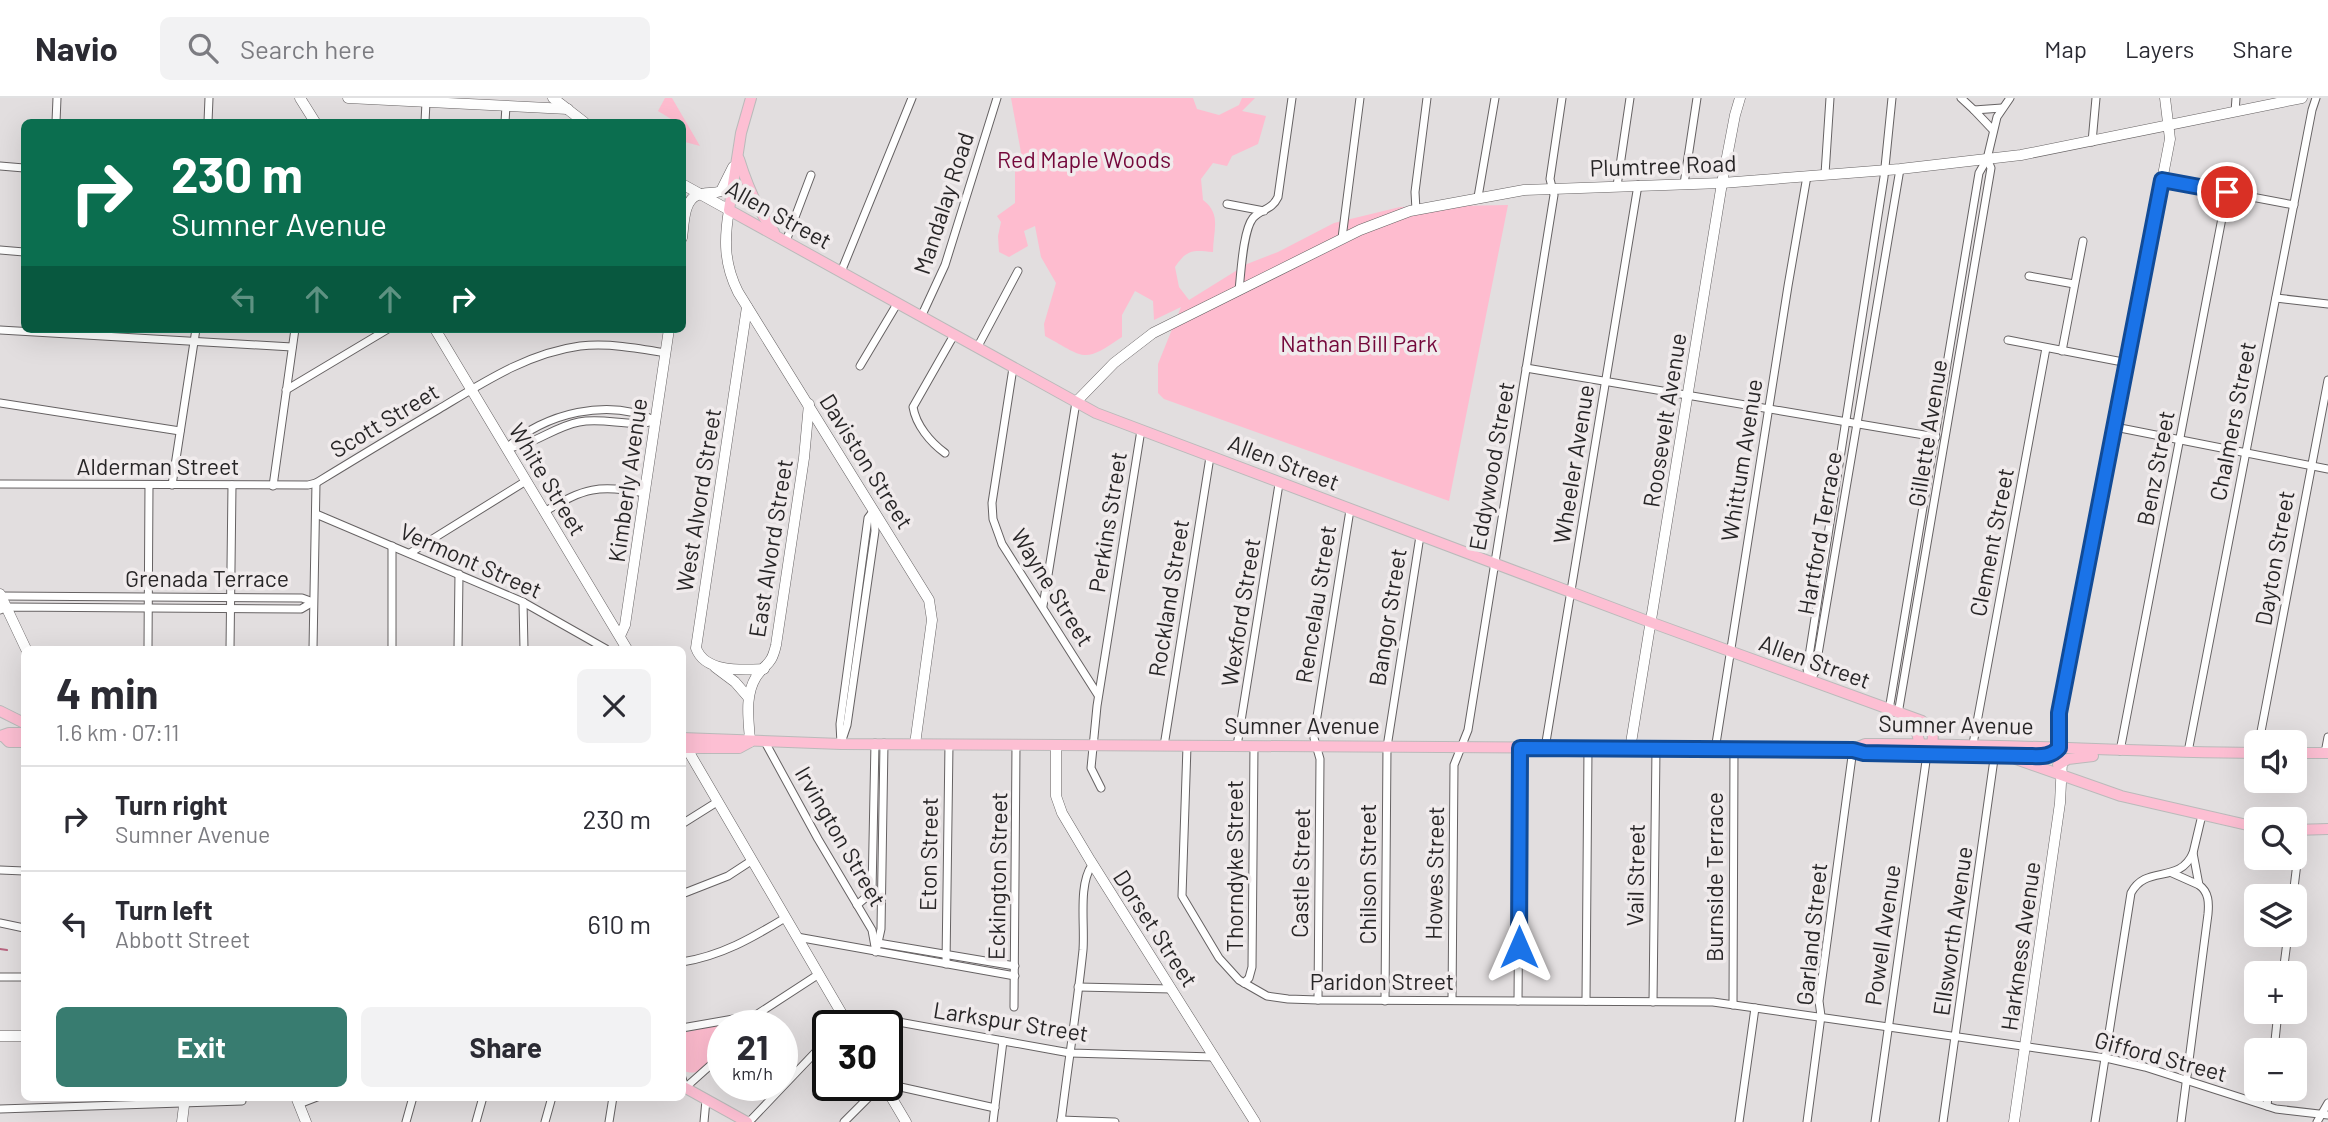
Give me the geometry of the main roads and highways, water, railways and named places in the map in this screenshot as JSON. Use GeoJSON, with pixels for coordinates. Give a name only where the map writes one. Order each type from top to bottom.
{"type":"FeatureCollection","features":[{"type":"Feature","properties":{"kind":"main road"},"geometry":{"type":"LineString","coordinates":[[751,98],[737,153],[746,182],[767,223],[781,238]]}},
{"type":"Feature","properties":{"kind":"main road","name":"Allen Street"},"geometry":{"type":"LineString","coordinates":[[737,153],[729,210],[1096,413],[1279,484],[1926,723],[1932,732],[1930,749]]}},
{"type":"Feature","properties":{"kind":"main road"},"geometry":{"type":"LineString","coordinates":[[3,712],[21,721]]}},
{"type":"Feature","properties":{"kind":"main road"},"geometry":{"type":"LineString","coordinates":[[1,734],[5,728],[3,712]]}},
{"type":"Feature","properties":{"kind":"main road"},"geometry":{"type":"LineString","coordinates":[[1896,713],[1915,725],[1919,732],[1919,744]]}},
{"type":"Feature","properties":{"kind":"main road"},"geometry":{"type":"LineString","coordinates":[[1,734],[21,733]]}},
{"type":"Feature","properties":{"kind":"main road"},"geometry":{"type":"LineString","coordinates":[[1,734],[9,742],[21,742]]}},
{"type":"Feature","properties":{"kind":"main road","name":"Sumner Avenue"},"geometry":{"type":"LineString","coordinates":[[686,744],[740,738],[765,743],[1853,750],[1864,753],[1973,744],[1996,750]]}},
{"type":"Feature","properties":{"kind":"main road","name":"Sumner Avenue"},"geometry":{"type":"LineString","coordinates":[[1853,750],[1865,744],[1919,744],[1930,749],[2059,748],[2244,753]]}},
{"type":"Feature","properties":{"kind":"main road"},"geometry":{"type":"LineString","coordinates":[[1996,750],[2022,760],[2060,767],[2121,796],[2244,824]]}},
{"type":"Feature","properties":{"kind":"main road","name":"Sumner Avenue"},"geometry":{"type":"LineString","coordinates":[[2060,767],[2076,757],[2120,751]]}},
{"type":"Feature","properties":{"kind":"main road"},"geometry":{"type":"LineString","coordinates":[[2307,753],[2327,753]]}},
{"type":"Feature","properties":{"kind":"main road"},"geometry":{"type":"LineString","coordinates":[[2307,830],[2328,829]]}},
{"type":"Feature","properties":{"kind":"main road"},"geometry":{"type":"LineString","coordinates":[[686,1086],[748,1122]]}},
{"type":"Feature","properties":{"kind":"waterway"},"geometry":{"type":"LineString","coordinates":[[0,949],[7,950]]}},
{"type":"Feature","properties":{"kind":"park label","name":"Red Maple Woods"},"geometry":{"type":"Point","coordinates":[1084,159]}},
{"type":"Feature","properties":{"kind":"park label","name":"Nathan Bill Park"},"geometry":{"type":"Point","coordinates":[1359,343]}}]}
